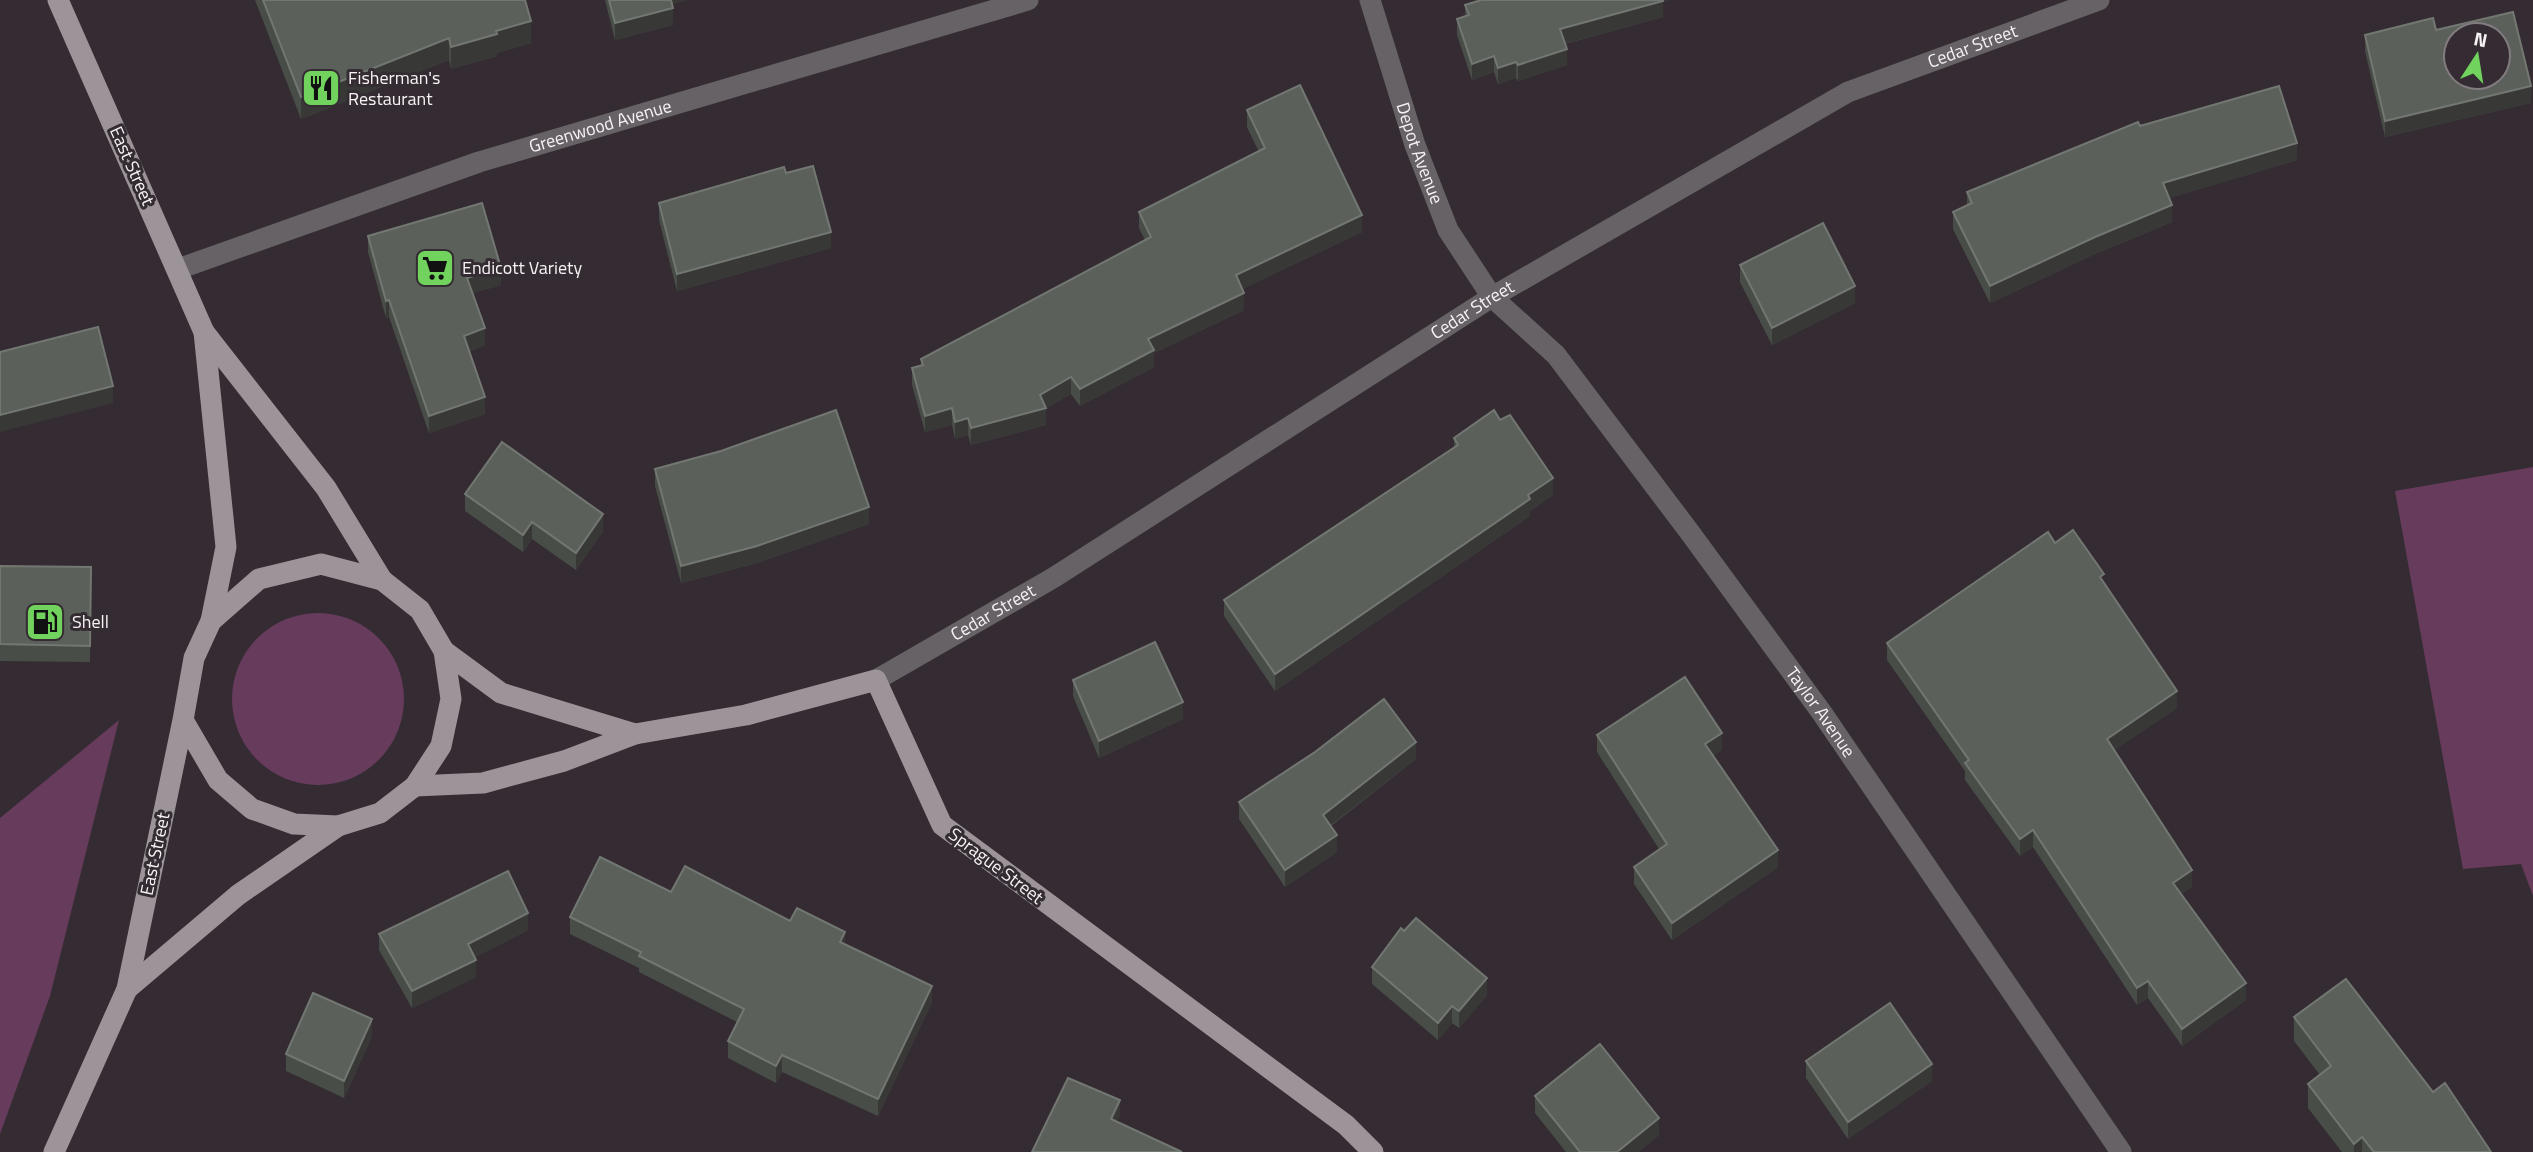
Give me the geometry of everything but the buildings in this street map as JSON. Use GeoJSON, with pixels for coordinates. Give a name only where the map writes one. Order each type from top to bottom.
{"type":"FeatureCollection","features":[{"type":"Feature","properties":{"kind":"main road","name":"East Street"},"geometry":{"type":"LineString","coordinates":[[58,0],[204,331],[326,488],[382,580]]}},
{"type":"Feature","properties":{"kind":"main road","name":"East Street"},"geometry":{"type":"LineString","coordinates":[[54,1152],[127,989],[194,658],[211,621],[226,547],[204,331]]}},
{"type":"Feature","properties":{"kind":"main road"},"geometry":{"type":"LineString","coordinates":[[183,720],[218,780],[253,809],[294,824],[338,826],[380,813],[415,786],[441,746],[451,699],[444,651],[420,610],[382,580],[321,564],[259,579],[211,621]]}},
{"type":"Feature","properties":{"kind":"main road"},"geometry":{"type":"LineString","coordinates":[[444,651],[501,692],[635,734]]}},
{"type":"Feature","properties":{"kind":"main road"},"geometry":{"type":"LineString","coordinates":[[415,786],[483,783],[565,761],[635,734],[746,715],[876,680]]}},
{"type":"Feature","properties":{"kind":"main road","name":"Sprague Street"},"geometry":{"type":"LineString","coordinates":[[876,680],[942,825],[1346,1125],[1373,1152]]}},
{"type":"Feature","properties":{"kind":"main road","name":"East Street"},"geometry":{"type":"LineString","coordinates":[[127,989],[238,895],[338,826]]}},
{"type":"Feature","properties":{"kind":"street","name":"Greenwood Avenue"},"geometry":{"type":"LineString","coordinates":[[177,269],[479,162],[1028,0]]}},
{"type":"Feature","properties":{"kind":"street","name":"Depot Avenue"},"geometry":{"type":"LineString","coordinates":[[1370,0],[1415,145],[1448,230],[1492,297]]}},
{"type":"Feature","properties":{"kind":"street","name":"Cedar Street"},"geometry":{"type":"LineString","coordinates":[[876,680],[1053,578],[1492,297],[1848,92],[2099,0]]}},
{"type":"Feature","properties":{"kind":"street","name":"Taylor Avenue"},"geometry":{"type":"LineString","coordinates":[[1492,297],[1556,355],[1822,713],[2121,1152]]}},
{"type":"Feature","properties":{"kind":"shaded area"},"geometry":{"type":"Polygon","coordinates":[[[2533,467],[2533,896],[2521,864],[2463,869],[2395,491],[2533,467]]]}},
{"type":"Feature","properties":{"kind":"shaded area"},"geometry":{"type":"Polygon","coordinates":[[[318,613],[351,620],[378,639],[397,666],[404,699],[397,732],[378,759],[351,778],[318,785],[285,778],[258,759],[239,732],[232,699],[239,666],[258,639],[285,620],[318,613]]]}},
{"type":"Feature","properties":{"kind":"shaded area"},"geometry":{"type":"Polygon","coordinates":[[[119,720],[50,996],[0,1134],[0,818],[119,720]]]}},
{"type":"Feature","properties":{"kind":"place","name":"Fisherman's Restaurant"},"geometry":{"type":"Point","coordinates":[321,88]}},
{"type":"Feature","properties":{"kind":"place","name":"Endicott Variety"},"geometry":{"type":"Point","coordinates":[435,268]}},
{"type":"Feature","properties":{"kind":"place","name":"Shell"},"geometry":{"type":"Point","coordinates":[45,622]}}]}
